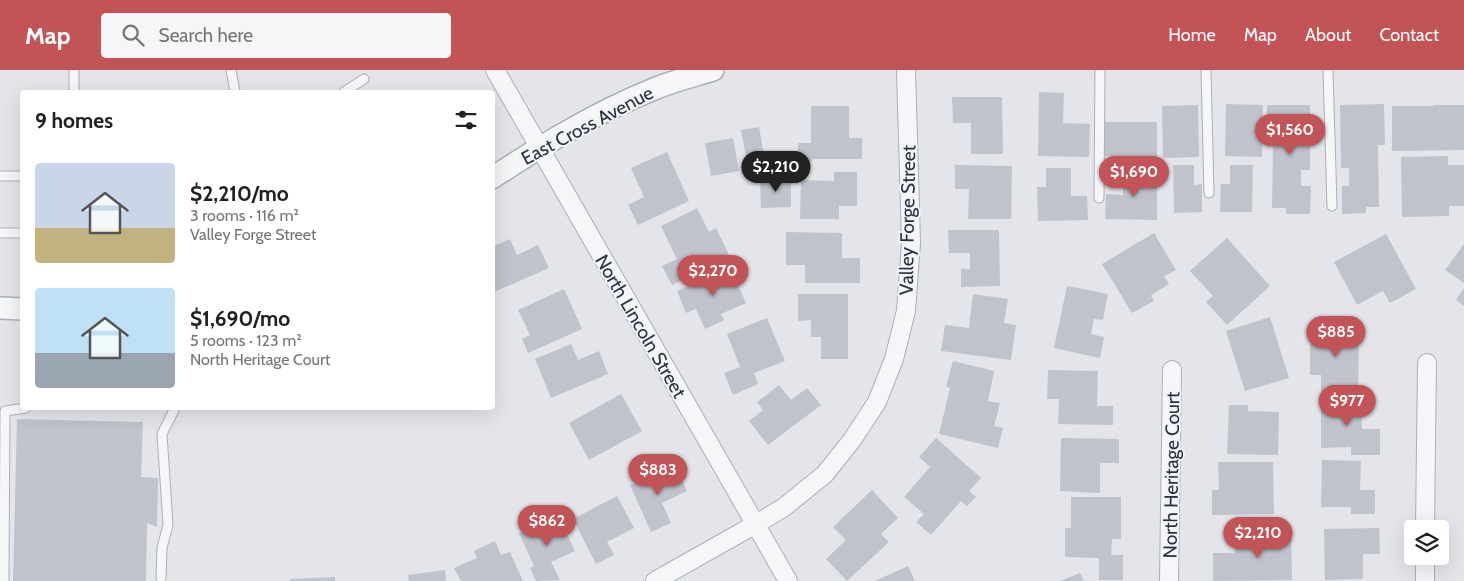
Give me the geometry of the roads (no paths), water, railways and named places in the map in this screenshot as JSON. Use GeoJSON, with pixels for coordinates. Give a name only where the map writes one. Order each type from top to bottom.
{"type":"FeatureCollection","features":[{"type":"Feature","properties":{"kind":"street","name":"North Lincoln Street"},"geometry":{"type":"LineString","coordinates":[[495,70],[788,581]]}},
{"type":"Feature","properties":{"kind":"street","name":"East Cross Avenue"},"geometry":{"type":"LineString","coordinates":[[495,176],[538,148],[604,112],[655,88],[713,70]]}},
{"type":"Feature","properties":{"kind":"street","name":"Valley Forge Street"},"geometry":{"type":"LineString","coordinates":[[655,581],[783,508],[825,474],[852,440],[876,402],[894,359],[906,311],[911,243],[906,70]]}},
{"type":"Feature","properties":{"kind":"street"},"geometry":{"type":"LineString","coordinates":[[0,308],[20,309]]}},
{"type":"Feature","properties":{"kind":"street"},"geometry":{"type":"LineString","coordinates":[[1426,520],[1427,363]]}},
{"type":"Feature","properties":{"kind":"street","name":"North Heritage Court"},"geometry":{"type":"LineString","coordinates":[[1169,581],[1172,370]]}},
{"type":"Feature","properties":{"kind":"street"},"geometry":{"type":"LineString","coordinates":[[1425,565],[1425,581]]}},
{"type":"Feature","properties":{"kind":"lane"},"geometry":{"type":"LineString","coordinates":[[74,70],[74,90]]}},
{"type":"Feature","properties":{"kind":"lane"},"geometry":{"type":"LineString","coordinates":[[231,70],[235,90]]}},
{"type":"Feature","properties":{"kind":"lane"},"geometry":{"type":"LineString","coordinates":[[1099,198],[1100,70]]}},
{"type":"Feature","properties":{"kind":"lane"},"geometry":{"type":"LineString","coordinates":[[1206,70],[1210,193]]}},
{"type":"Feature","properties":{"kind":"lane"},"geometry":{"type":"LineString","coordinates":[[1328,70],[1332,206]]}},
{"type":"Feature","properties":{"kind":"lane"},"geometry":{"type":"LineString","coordinates":[[347,90],[364,79]]}},
{"type":"Feature","properties":{"kind":"lane"},"geometry":{"type":"LineString","coordinates":[[0,176],[20,176]]}},
{"type":"Feature","properties":{"kind":"lane"},"geometry":{"type":"LineString","coordinates":[[0,233],[20,233]]}},
{"type":"Feature","properties":{"kind":"lane"},"geometry":{"type":"LineString","coordinates":[[4,581],[5,411],[20,409]]}},
{"type":"Feature","properties":{"kind":"lane"},"geometry":{"type":"LineString","coordinates":[[161,578],[162,548],[168,525],[162,434],[174,410]]}}]}
